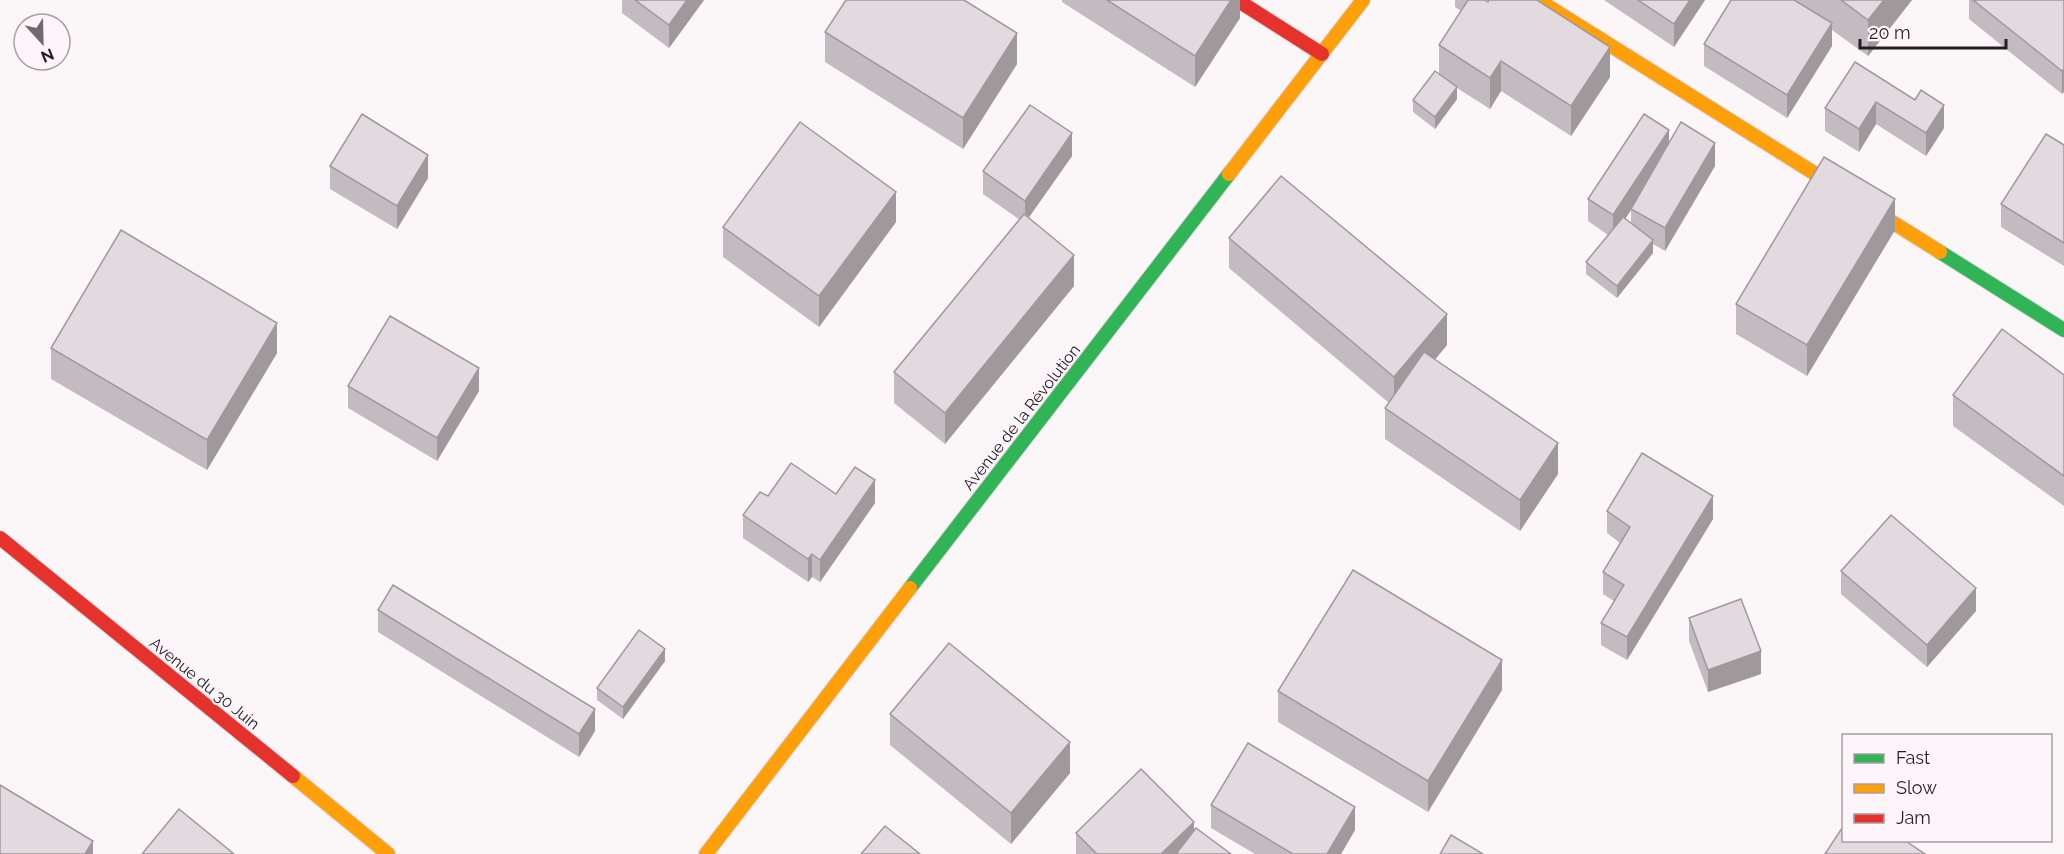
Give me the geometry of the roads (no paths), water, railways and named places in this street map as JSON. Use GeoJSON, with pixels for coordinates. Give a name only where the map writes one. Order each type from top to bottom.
{"type":"FeatureCollection","features":[{"type":"Feature","properties":{"kind":"street"},"geometry":{"type":"LineString","coordinates":[[1237,0],[1322,54]]}},
{"type":"Feature","properties":{"kind":"street","name":"Avenue de la Révolution"},"geometry":{"type":"LineString","coordinates":[[706,854],[1363,0]]}},
{"type":"Feature","properties":{"kind":"street"},"geometry":{"type":"LineString","coordinates":[[1538,0],[2064,330]]}},
{"type":"Feature","properties":{"kind":"street","name":"Avenue du 30 Juin"},"geometry":{"type":"LineString","coordinates":[[0,538],[388,854]]}}]}
